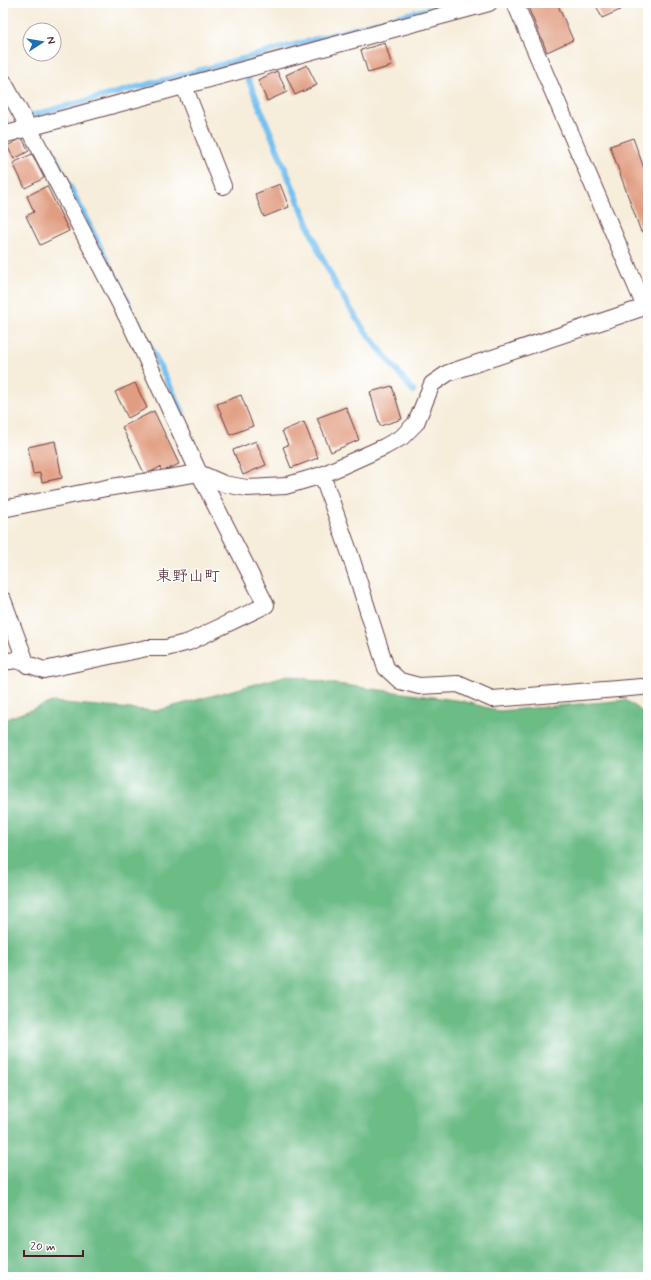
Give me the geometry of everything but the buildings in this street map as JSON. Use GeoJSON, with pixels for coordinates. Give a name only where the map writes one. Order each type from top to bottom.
{"type":"FeatureCollection","features":[{"type":"Feature","properties":{"kind":"street"},"geometry":{"type":"LineString","coordinates":[[3,135],[489,3]]}},
{"type":"Feature","properties":{"kind":"street"},"geometry":{"type":"LineString","coordinates":[[3,509],[106,488],[199,473],[224,484],[247,488],[284,486],[322,475],[384,448],[402,437],[416,423],[432,384],[448,373],[646,307],[514,3]]}},
{"type":"Feature","properties":{"kind":"street"},"geometry":{"type":"LineString","coordinates":[[3,81],[130,323],[199,473],[266,605],[189,642],[166,648],[147,648],[44,670],[16,660],[3,662]]}},
{"type":"Feature","properties":{"kind":"street"},"geometry":{"type":"LineString","coordinates":[[184,86],[223,186]]}},
{"type":"Feature","properties":{"kind":"street"},"geometry":{"type":"LineString","coordinates":[[322,475],[350,554],[386,668],[400,681],[420,686],[458,684],[492,699],[642,687]]}},
{"type":"Feature","properties":{"kind":"street"},"geometry":{"type":"LineString","coordinates":[[3,600],[27,665]]}},
{"type":"Feature","properties":{"kind":"green space"},"geometry":{"type":"Polygon","coordinates":[[[288,675],[336,684],[462,701],[499,711],[626,700],[648,716],[648,1277],[3,1277],[3,720],[52,702],[156,711],[288,675]]]}},
{"type":"Feature","properties":{"kind":"waterway"},"geometry":{"type":"LineString","coordinates":[[30,116],[450,3]]}},
{"type":"Feature","properties":{"kind":"waterway"},"geometry":{"type":"LineString","coordinates":[[247,76],[319,251],[338,289],[364,330],[413,391]]}},
{"type":"Feature","properties":{"kind":"waterway"},"geometry":{"type":"LineString","coordinates":[[51,149],[129,304]]}},
{"type":"Feature","properties":{"kind":"waterway"},"geometry":{"type":"LineString","coordinates":[[137,321],[183,412]]}},
{"type":"Feature","properties":{"kind":"district","name":"東野山町"},"geometry":{"type":"Point","coordinates":[188,576]}}]}
